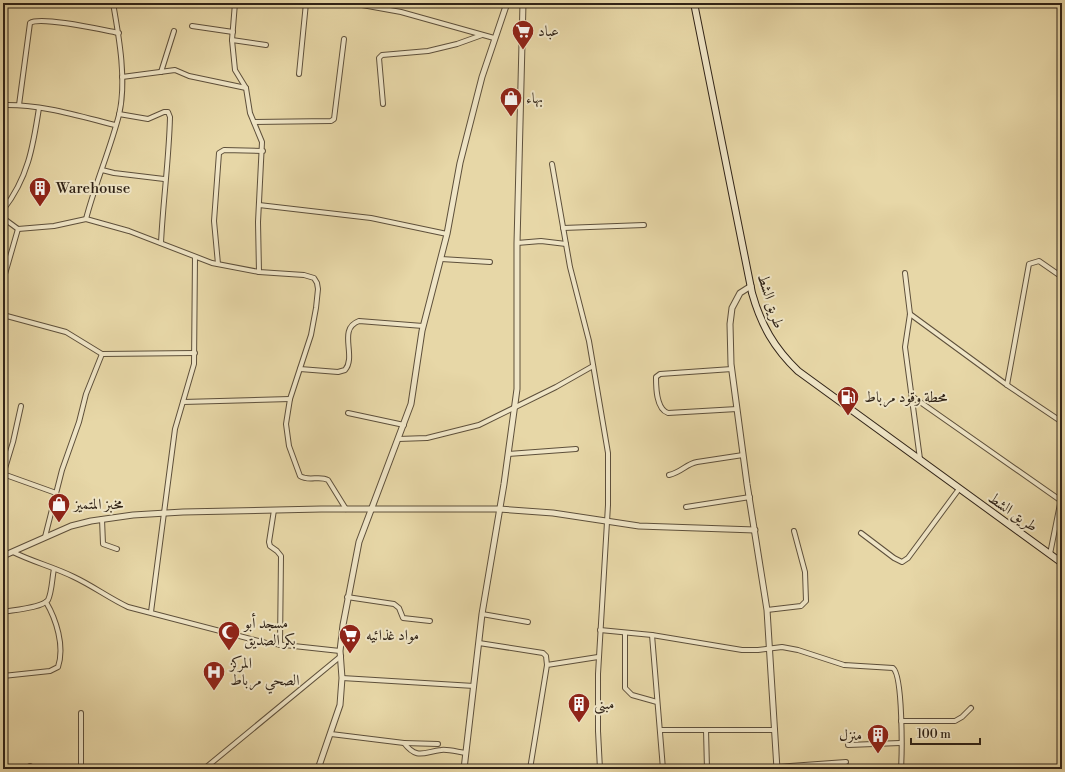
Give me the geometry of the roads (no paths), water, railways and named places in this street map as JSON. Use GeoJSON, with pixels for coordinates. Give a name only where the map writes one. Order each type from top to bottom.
{"type":"FeatureCollection","features":[{"type":"Feature","properties":{"kind":"main road","name":"طريق الشط"},"geometry":{"type":"LineString","coordinates":[[694,3],[751,286],[764,328],[773,342],[790,363],[811,380],[959,489],[1062,562]]}},
{"type":"Feature","properties":{"kind":"street"},"geometry":{"type":"LineString","coordinates":[[86,219],[119,114],[122,77],[119,33],[113,3]]}},
{"type":"Feature","properties":{"kind":"street"},"geometry":{"type":"LineString","coordinates":[[236,3],[232,40],[236,70],[246,88],[250,113],[262,142],[263,151],[259,205],[259,272]]}},
{"type":"Feature","properties":{"kind":"street"},"geometry":{"type":"LineString","coordinates":[[299,74],[306,3]]}},
{"type":"Feature","properties":{"kind":"street"},"geometry":{"type":"LineString","coordinates":[[351,3],[375,5],[494,38]]}},
{"type":"Feature","properties":{"kind":"street"},"geometry":{"type":"LineString","coordinates":[[318,769],[338,714],[342,678],[341,654],[347,597],[359,542],[404,425],[410,404],[423,326],[447,234],[460,163],[482,77],[507,3]]}},
{"type":"Feature","properties":{"kind":"street"},"geometry":{"type":"LineString","coordinates":[[472,769],[464,768],[482,614],[500,509],[515,406],[518,372],[517,244],[523,3]]}},
{"type":"Feature","properties":{"kind":"street"},"geometry":{"type":"LineString","coordinates":[[19,105],[30,23],[34,20],[47,20],[119,33]]}},
{"type":"Feature","properties":{"kind":"street"},"geometry":{"type":"LineString","coordinates":[[192,26],[233,32]]}},
{"type":"Feature","properties":{"kind":"street"},"geometry":{"type":"LineString","coordinates":[[160,72],[174,31]]}},
{"type":"Feature","properties":{"kind":"street"},"geometry":{"type":"LineString","coordinates":[[383,104],[380,58],[382,55],[428,50],[457,44],[482,35]]}},
{"type":"Feature","properties":{"kind":"street"},"geometry":{"type":"LineString","coordinates":[[254,122],[331,122],[334,119],[344,39]]}},
{"type":"Feature","properties":{"kind":"street"},"geometry":{"type":"LineString","coordinates":[[232,40],[266,45]]}},
{"type":"Feature","properties":{"kind":"street"},"geometry":{"type":"LineString","coordinates":[[122,77],[175,70],[189,76],[246,88]]}},
{"type":"Feature","properties":{"kind":"street"},"geometry":{"type":"LineString","coordinates":[[3,105],[19,105],[65,112],[115,125]]}},
{"type":"Feature","properties":{"kind":"street"},"geometry":{"type":"LineString","coordinates":[[3,210],[24,176],[34,142],[39,108]]}},
{"type":"Feature","properties":{"kind":"street"},"geometry":{"type":"LineString","coordinates":[[119,114],[148,119],[164,112],[168,112],[170,117],[168,155],[164,179],[161,243]]}},
{"type":"Feature","properties":{"kind":"street"},"geometry":{"type":"LineString","coordinates":[[218,264],[214,221],[219,153],[224,150],[263,151]]}},
{"type":"Feature","properties":{"kind":"street"},"geometry":{"type":"LineString","coordinates":[[552,164],[573,283],[589,341],[602,408],[608,453],[606,521],[598,657],[598,731],[600,769]]}},
{"type":"Feature","properties":{"kind":"street"},"geometry":{"type":"LineString","coordinates":[[102,170],[114,173],[164,179]]}},
{"type":"Feature","properties":{"kind":"street"},"geometry":{"type":"LineString","coordinates":[[259,205],[371,218],[447,234]]}},
{"type":"Feature","properties":{"kind":"street"},"geometry":{"type":"LineString","coordinates":[[3,218],[18,229],[54,226],[86,219],[130,231],[195,257],[218,264],[259,272],[304,275],[314,278],[317,283],[316,308],[311,335],[290,399],[286,424],[287,439],[298,472],[304,479],[325,478],[328,480],[346,508]]}},
{"type":"Feature","properties":{"kind":"street"},"geometry":{"type":"LineString","coordinates":[[563,228],[644,225]]}},
{"type":"Feature","properties":{"kind":"street"},"geometry":{"type":"LineString","coordinates":[[3,281],[18,229]]}},
{"type":"Feature","properties":{"kind":"street"},"geometry":{"type":"LineString","coordinates":[[517,244],[542,240],[566,244]]}},
{"type":"Feature","properties":{"kind":"street"},"geometry":{"type":"LineString","coordinates":[[151,612],[175,429],[190,382],[195,353],[195,257]]}},
{"type":"Feature","properties":{"kind":"street"},"geometry":{"type":"LineString","coordinates":[[441,258],[490,262]]}},
{"type":"Feature","properties":{"kind":"street"},"geometry":{"type":"LineString","coordinates":[[1007,385],[1029,264],[1039,261],[1062,277]]}},
{"type":"Feature","properties":{"kind":"street"},"geometry":{"type":"LineString","coordinates":[[905,273],[910,314],[905,347],[913,397],[920,459]]}},
{"type":"Feature","properties":{"kind":"street"},"geometry":{"type":"LineString","coordinates":[[751,286],[740,293],[732,308],[730,324],[732,369],[743,456],[756,530],[767,610],[776,768],[846,762]]}},
{"type":"Feature","properties":{"kind":"street"},"geometry":{"type":"LineString","coordinates":[[910,314],[1007,385],[1062,422]]}},
{"type":"Feature","properties":{"kind":"street"},"geometry":{"type":"LineString","coordinates":[[3,315],[66,332],[102,354],[195,353]]}},
{"type":"Feature","properties":{"kind":"street"},"geometry":{"type":"LineString","coordinates":[[300,369],[338,372],[345,370],[349,362],[348,334],[350,327],[359,321],[423,326]]}},
{"type":"Feature","properties":{"kind":"street"},"geometry":{"type":"LineString","coordinates":[[45,537],[56,493],[86,394],[102,354]]}},
{"type":"Feature","properties":{"kind":"street"},"geometry":{"type":"LineString","coordinates":[[398,439],[427,438],[473,427],[556,387],[593,366]]}},
{"type":"Feature","properties":{"kind":"street"},"geometry":{"type":"LineString","coordinates":[[732,369],[666,373],[658,374],[655,378],[660,406],[664,412],[679,413],[737,409]]}},
{"type":"Feature","properties":{"kind":"street"},"geometry":{"type":"LineString","coordinates":[[913,397],[1060,500]]}},
{"type":"Feature","properties":{"kind":"street"},"geometry":{"type":"LineString","coordinates":[[183,402],[290,399]]}},
{"type":"Feature","properties":{"kind":"street"},"geometry":{"type":"LineString","coordinates":[[21,406],[13,442],[3,474],[56,493]]}},
{"type":"Feature","properties":{"kind":"street"},"geometry":{"type":"LineString","coordinates":[[348,413],[404,425]]}},
{"type":"Feature","properties":{"kind":"street"},"geometry":{"type":"LineString","coordinates":[[508,454],[576,449]]}},
{"type":"Feature","properties":{"kind":"street"},"geometry":{"type":"LineString","coordinates":[[669,475],[680,472],[690,464],[697,462],[743,456]]}},
{"type":"Feature","properties":{"kind":"street"},"geometry":{"type":"LineString","coordinates":[[861,534],[894,558],[902,562],[908,558],[959,489]]}},
{"type":"Feature","properties":{"kind":"street"},"geometry":{"type":"LineString","coordinates":[[1050,554],[1062,494]]}},
{"type":"Feature","properties":{"kind":"street"},"geometry":{"type":"LineString","coordinates":[[686,507],[750,497]]}},
{"type":"Feature","properties":{"kind":"street"},"geometry":{"type":"LineString","coordinates":[[3,556],[71,526],[102,519],[165,513],[346,508],[500,509],[553,513],[606,521],[677,528],[756,530]]}},
{"type":"Feature","properties":{"kind":"street"},"geometry":{"type":"LineString","coordinates":[[274,510],[269,542],[270,546],[277,551],[280,556],[280,645]]}},
{"type":"Feature","properties":{"kind":"street"},"geometry":{"type":"LineString","coordinates":[[102,519],[103,544],[117,549]]}},
{"type":"Feature","properties":{"kind":"street"},"geometry":{"type":"LineString","coordinates":[[767,610],[801,606],[806,601],[805,572],[794,531]]}},
{"type":"Feature","properties":{"kind":"street"},"geometry":{"type":"LineString","coordinates":[[13,552],[85,582],[110,599],[128,607],[266,642],[341,654]]}},
{"type":"Feature","properties":{"kind":"street"},"geometry":{"type":"LineString","coordinates":[[3,612],[46,602],[49,596],[54,569]]}},
{"type":"Feature","properties":{"kind":"street"},"geometry":{"type":"LineString","coordinates":[[347,597],[394,604],[399,608],[403,618],[430,621]]}},
{"type":"Feature","properties":{"kind":"street"},"geometry":{"type":"LineString","coordinates":[[3,676],[50,671],[58,667],[60,654],[57,631],[53,614],[46,602]]}},
{"type":"Feature","properties":{"kind":"street"},"geometry":{"type":"LineString","coordinates":[[482,614],[528,622]]}},
{"type":"Feature","properties":{"kind":"street"},"geometry":{"type":"LineString","coordinates":[[600,630],[652,635],[740,650],[758,650],[782,646],[844,665],[892,668],[897,675],[901,721],[901,769]]}},
{"type":"Feature","properties":{"kind":"street"},"geometry":{"type":"LineString","coordinates":[[625,633],[625,688],[632,695],[657,702]]}},
{"type":"Feature","properties":{"kind":"street"},"geometry":{"type":"LineString","coordinates":[[652,635],[662,769]]}},
{"type":"Feature","properties":{"kind":"street"},"geometry":{"type":"LineString","coordinates":[[479,643],[543,653],[546,656],[547,665],[530,769]]}},
{"type":"Feature","properties":{"kind":"street"},"geometry":{"type":"LineString","coordinates":[[204,769],[341,654]]}},
{"type":"Feature","properties":{"kind":"street"},"geometry":{"type":"LineString","coordinates":[[547,665],[598,657]]}},
{"type":"Feature","properties":{"kind":"street"},"geometry":{"type":"LineString","coordinates":[[342,678],[474,686]]}},
{"type":"Feature","properties":{"kind":"street"},"geometry":{"type":"LineString","coordinates":[[901,721],[955,721],[962,718],[971,708]]}},
{"type":"Feature","properties":{"kind":"street"},"geometry":{"type":"LineString","coordinates":[[81,714],[81,769]]}},
{"type":"Feature","properties":{"kind":"street"},"geometry":{"type":"LineString","coordinates":[[660,730],[775,730]]}},
{"type":"Feature","properties":{"kind":"street"},"geometry":{"type":"LineString","coordinates":[[706,730],[707,769]]}},
{"type":"Feature","properties":{"kind":"street"},"geometry":{"type":"LineString","coordinates":[[331,734],[404,743],[438,744]]}},
{"type":"Feature","properties":{"kind":"street"},"geometry":{"type":"LineString","coordinates":[[404,743],[410,750],[420,754],[441,750],[466,753]]}},
{"type":"Feature","properties":{"kind":"street"},"geometry":{"type":"LineString","coordinates":[[848,745],[900,743]]}},
{"type":"Feature","properties":{"kind":"place","name":"عباد"},"geometry":{"type":"Point","coordinates":[523,50]}},
{"type":"Feature","properties":{"kind":"place","name":"بهاء"},"geometry":{"type":"Point","coordinates":[511,118]}},
{"type":"Feature","properties":{"kind":"place","name":"Warehouse"},"geometry":{"type":"Point","coordinates":[40,208]}},
{"type":"Feature","properties":{"kind":"place","name":"محطة وقود مرباط"},"geometry":{"type":"Point","coordinates":[848,416]}},
{"type":"Feature","properties":{"kind":"place","name":"مخبز المتميز"},"geometry":{"type":"Point","coordinates":[59,524]}},
{"type":"Feature","properties":{"kind":"place","name":"مسجد أبو بكر الصديق"},"geometry":{"type":"Point","coordinates":[229,652]}},
{"type":"Feature","properties":{"kind":"place","name":"مواد غذائيه"},"geometry":{"type":"Point","coordinates":[350,654]}},
{"type":"Feature","properties":{"kind":"place","name":"المركز الصحي مرباط"},"geometry":{"type":"Point","coordinates":[214,692]}},
{"type":"Feature","properties":{"kind":"place","name":"مبنى"},"geometry":{"type":"Point","coordinates":[579,724]}},
{"type":"Feature","properties":{"kind":"place","name":"منزل"},"geometry":{"type":"Point","coordinates":[878,754]}}]}
